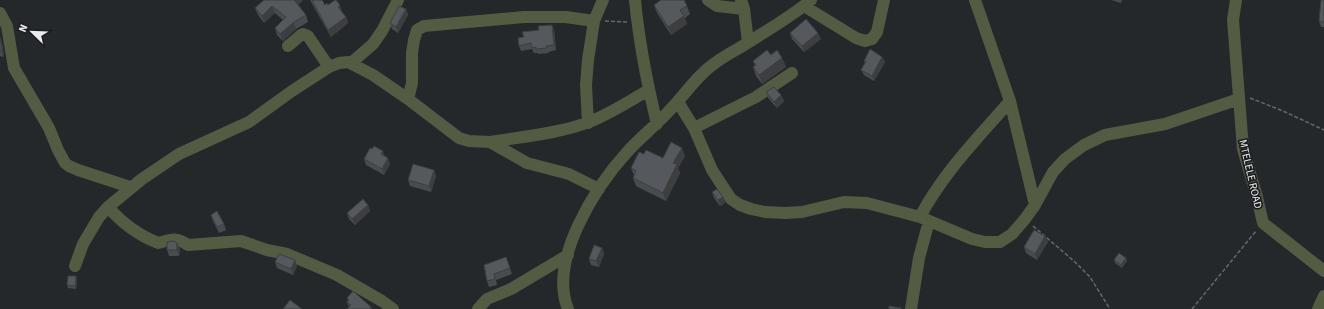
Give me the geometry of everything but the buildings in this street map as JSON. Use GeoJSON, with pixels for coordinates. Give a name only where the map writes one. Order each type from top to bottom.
{"type":"FeatureCollection","features":[{"type":"Feature","properties":{"kind":"street"},"geometry":{"type":"LineString","coordinates":[[351,63],[373,44],[382,31],[398,0]]}},
{"type":"Feature","properties":{"kind":"street"},"geometry":{"type":"LineString","coordinates":[[588,123],[586,85],[588,60],[594,21],[603,0]]}},
{"type":"Feature","properties":{"kind":"street"},"geometry":{"type":"LineString","coordinates":[[635,0],[637,23],[648,90],[657,124]]}},
{"type":"Feature","properties":{"kind":"street"},"geometry":{"type":"LineString","coordinates":[[708,0],[717,6],[743,5],[748,42]]}},
{"type":"Feature","properties":{"kind":"street"},"geometry":{"type":"LineString","coordinates":[[568,309],[563,286],[564,268],[576,230],[584,212],[628,150],[657,124],[678,102],[694,81],[715,63],[808,3],[856,38],[865,41],[872,39],[877,32],[884,0]]}},
{"type":"Feature","properties":{"kind":"street"},"geometry":{"type":"LineString","coordinates":[[975,0],[1010,101],[1035,205]]}},
{"type":"Feature","properties":{"kind":"street","name":"MTELELE ROAD"},"geometry":{"type":"LineString","coordinates":[[1236,0],[1233,20],[1243,149],[1258,197],[1263,223],[1324,271]]}},
{"type":"Feature","properties":{"kind":"street"},"geometry":{"type":"LineString","coordinates":[[0,13],[7,26],[14,68],[49,128],[60,155],[65,163],[78,170],[130,187]]}},
{"type":"Feature","properties":{"kind":"street"},"geometry":{"type":"LineString","coordinates":[[408,99],[412,83],[412,53],[414,40],[417,30],[424,26],[524,17],[566,17],[594,21]]}},
{"type":"Feature","properties":{"kind":"street"},"geometry":{"type":"LineString","coordinates":[[288,46],[303,34],[308,36],[328,67]]}},
{"type":"Feature","properties":{"kind":"street"},"geometry":{"type":"LineString","coordinates":[[75,266],[83,244],[92,228],[108,207],[130,187],[179,154],[249,122],[328,67],[343,62],[351,63],[373,75],[408,99],[459,138],[468,141],[490,142],[588,123],[607,115],[648,90]]}},
{"type":"Feature","properties":{"kind":"street"},"geometry":{"type":"LineString","coordinates":[[694,128],[756,96],[792,73]]}},
{"type":"Feature","properties":{"kind":"street"},"geometry":{"type":"LineString","coordinates":[[678,102],[694,128],[712,170],[730,199],[740,205],[766,212],[785,213],[802,212],[844,202],[867,203],[924,219],[972,239],[985,242],[1000,242],[1012,234],[1025,219],[1035,205],[1053,172],[1065,159],[1084,145],[1105,135],[1165,124],[1239,97]]}},
{"type":"Feature","properties":{"kind":"street"},"geometry":{"type":"LineString","coordinates":[[911,309],[924,219],[936,190],[1010,101]]}},
{"type":"Feature","properties":{"kind":"street"},"geometry":{"type":"LineString","coordinates":[[490,142],[527,163],[569,174],[599,189]]}},
{"type":"Feature","properties":{"kind":"street"},"geometry":{"type":"LineString","coordinates":[[108,207],[131,229],[158,243],[180,240],[188,246],[236,241],[246,242],[266,250],[287,254],[301,259],[337,276],[382,301],[393,309]]}},
{"type":"Feature","properties":{"kind":"street"},"geometry":{"type":"LineString","coordinates":[[478,309],[487,299],[511,289],[568,255]]}},
{"type":"Feature","properties":{"kind":"street"},"geometry":{"type":"LineString","coordinates":[[1318,309],[1324,296]]}},
{"type":"Feature","properties":{"kind":"path"},"geometry":{"type":"LineString","coordinates":[[594,21],[637,23]]}},
{"type":"Feature","properties":{"kind":"path"},"geometry":{"type":"LineString","coordinates":[[1239,97],[1283,111],[1324,130]]}},
{"type":"Feature","properties":{"kind":"path"},"geometry":{"type":"LineString","coordinates":[[1025,219],[1090,277],[1110,309]]}},
{"type":"Feature","properties":{"kind":"path"},"geometry":{"type":"LineString","coordinates":[[1192,309],[1263,223]]}}]}
